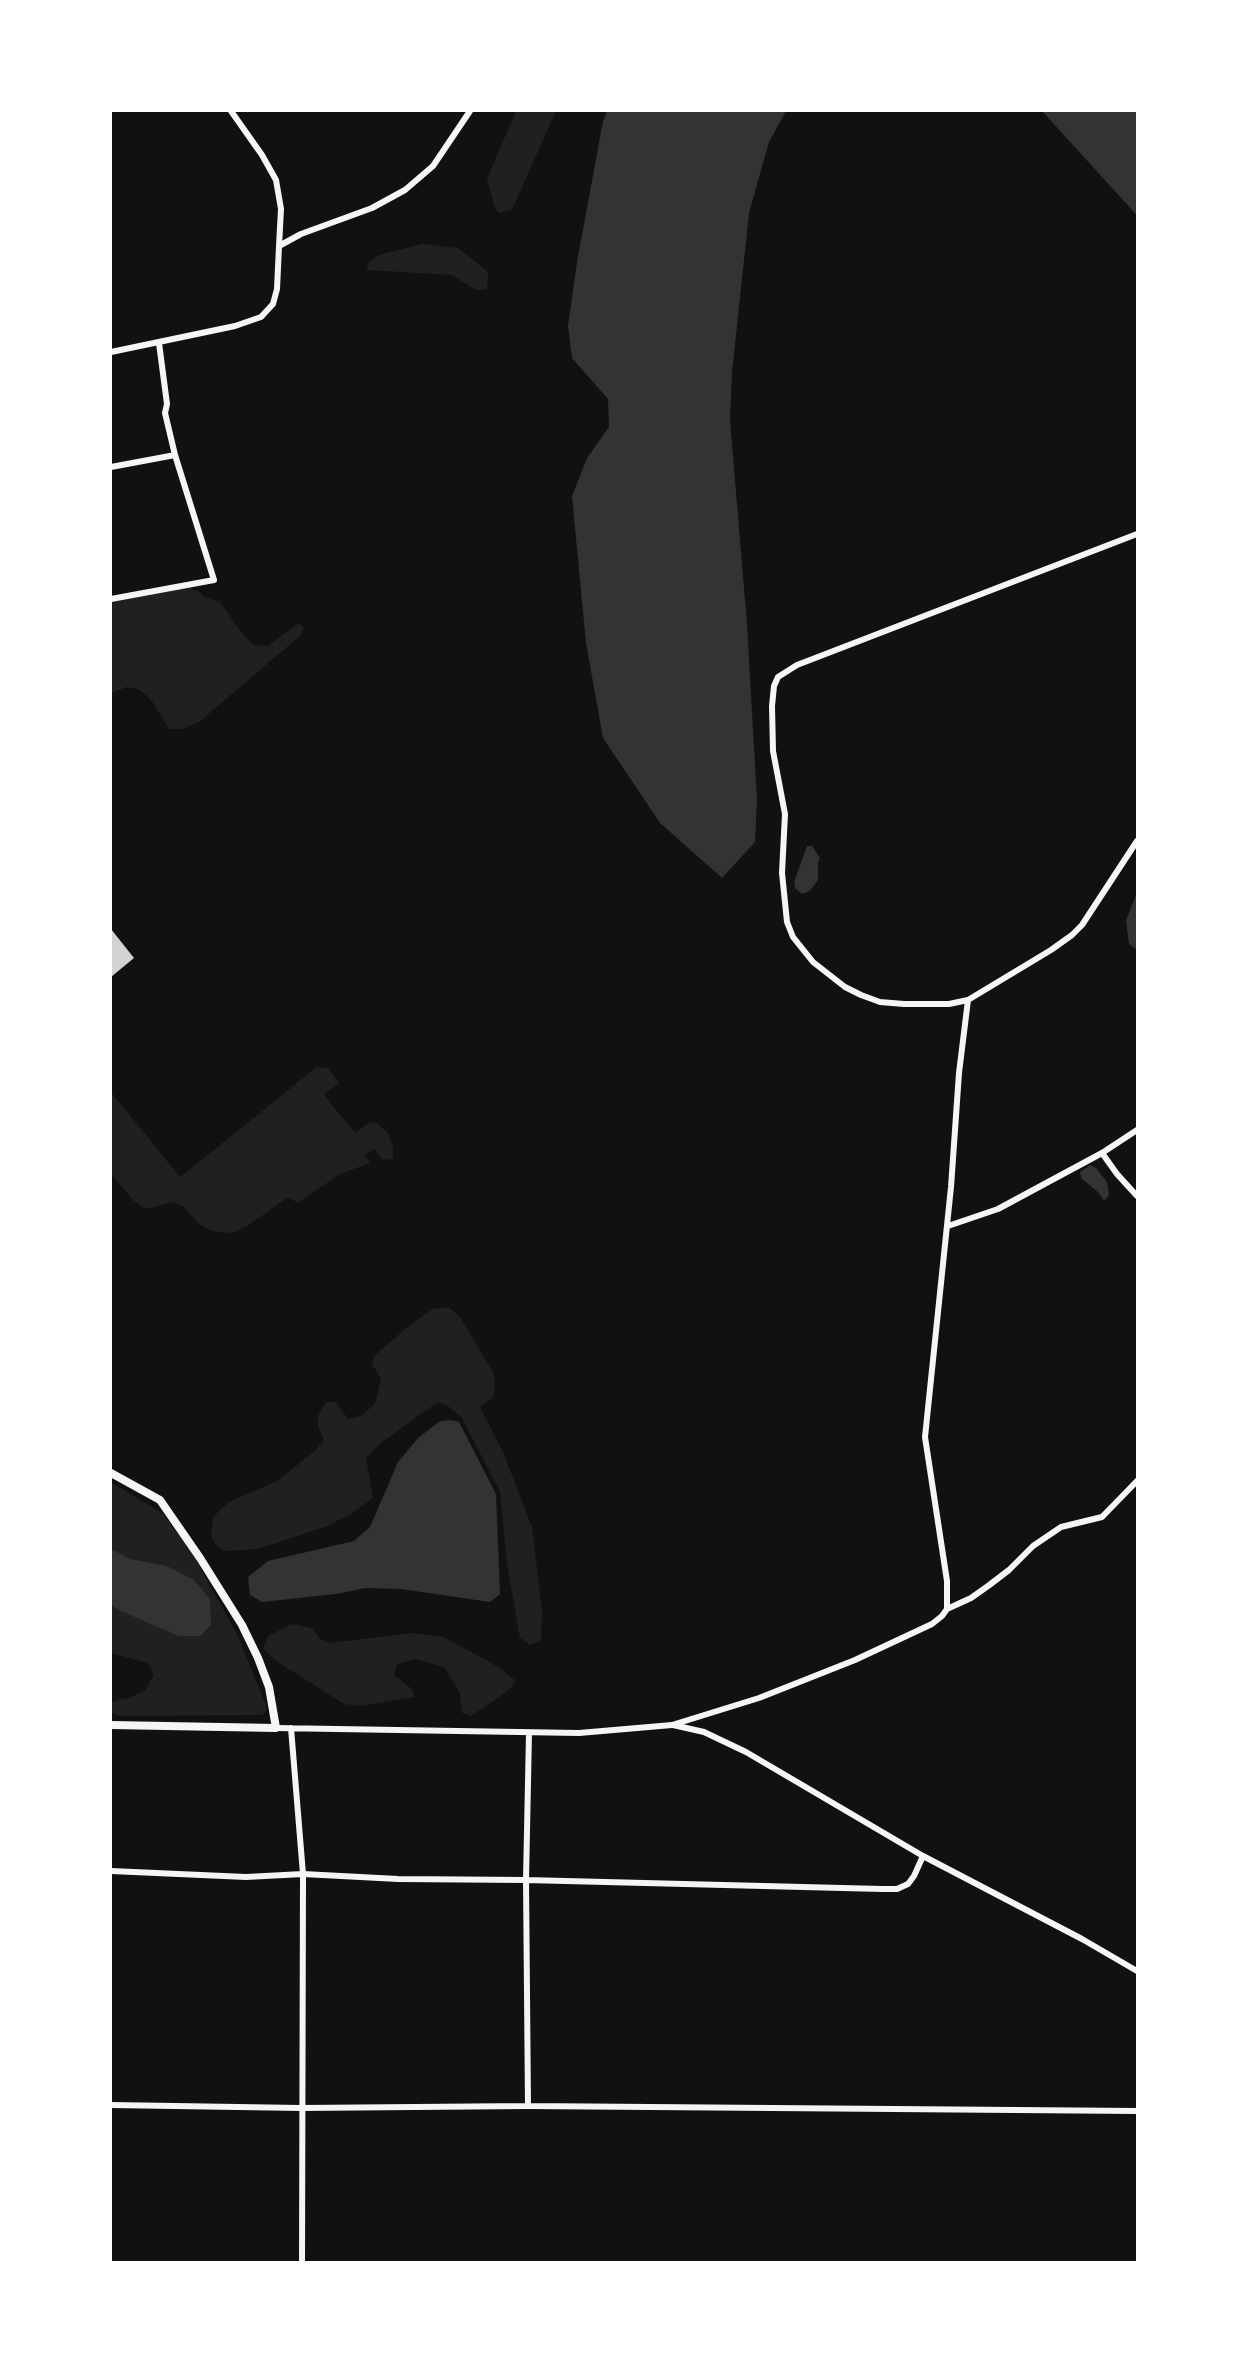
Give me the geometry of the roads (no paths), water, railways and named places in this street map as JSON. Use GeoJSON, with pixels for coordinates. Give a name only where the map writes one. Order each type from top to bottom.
{"type":"FeatureCollection","features":[{"type":"Feature","properties":{"kind":"street"},"geometry":{"type":"LineString","coordinates":[[111,352],[235,327],[261,317],[273,304],[277,290],[281,209],[276,180],[262,155],[231,111]]}},
{"type":"Feature","properties":{"kind":"street"},"geometry":{"type":"LineString","coordinates":[[279,246],[301,234],[372,208],[405,190],[433,166],[470,111]]}},
{"type":"Feature","properties":{"kind":"street"},"geometry":{"type":"LineString","coordinates":[[111,599],[214,580],[174,455],[165,414],[167,404],[159,343]]}},
{"type":"Feature","properties":{"kind":"street"},"geometry":{"type":"LineString","coordinates":[[111,467],[174,455]]}},
{"type":"Feature","properties":{"kind":"street"},"geometry":{"type":"LineString","coordinates":[[1137,534],[797,665],[778,678],[774,686],[772,706],[773,751],[784,814],[782,873],[787,922],[793,937],[813,962],[836,981],[879,1002],[949,1004],[968,1000],[1051,950],[1082,925],[1137,841]]}},
{"type":"Feature","properties":{"kind":"street"},"geometry":{"type":"LineString","coordinates":[[947,1609],[947,1581],[926,1437],[948,1226],[959,1072],[968,1000]]}},
{"type":"Feature","properties":{"kind":"street"},"geometry":{"type":"LineString","coordinates":[[948,1226],[998,1209],[1102,1153],[1137,1130]]}},
{"type":"Feature","properties":{"kind":"street"},"geometry":{"type":"LineString","coordinates":[[1102,1153],[1137,1196]]}},
{"type":"Feature","properties":{"kind":"street"},"geometry":{"type":"LineString","coordinates":[[111,1473],[160,1500],[200,1558],[242,1625],[258,1658],[269,1687],[276,1728]]}},
{"type":"Feature","properties":{"kind":"street"},"geometry":{"type":"LineString","coordinates":[[111,1725],[579,1733],[672,1725],[759,1698],[855,1660],[932,1624],[947,1609],[971,1598],[988,1586],[1009,1570],[1033,1546],[1061,1527],[1102,1517],[1137,1481]]}},
{"type":"Feature","properties":{"kind":"street"},"geometry":{"type":"LineString","coordinates":[[672,1725],[704,1732],[746,1752],[923,1856],[1082,1939],[1137,1971]]}},
{"type":"Feature","properties":{"kind":"street"},"geometry":{"type":"LineString","coordinates":[[291,1728],[303,1875],[302,2262]]}},
{"type":"Feature","properties":{"kind":"street"},"geometry":{"type":"LineString","coordinates":[[528,2106],[526,1880],[529,1733]]}},
{"type":"Feature","properties":{"kind":"street"},"geometry":{"type":"LineString","coordinates":[[111,1871],[246,1877],[303,1875],[398,1880],[526,1880],[897,1888],[908,1884],[923,1856]]}},
{"type":"Feature","properties":{"kind":"street"},"geometry":{"type":"LineString","coordinates":[[111,2105],[301,2108],[528,2106],[1137,2111]]}}]}
